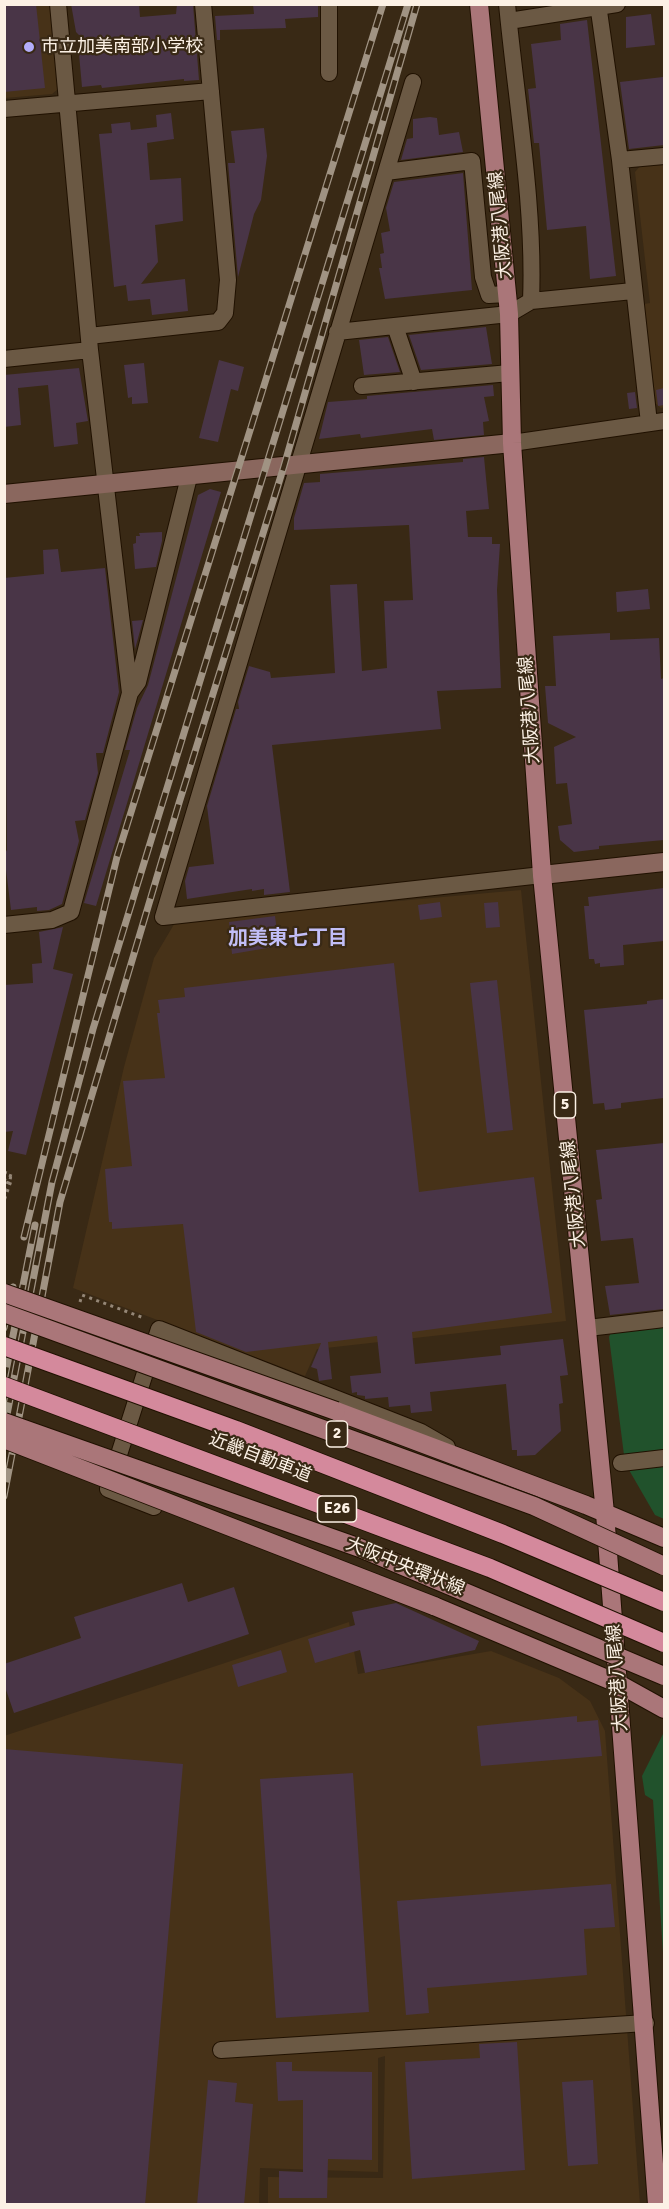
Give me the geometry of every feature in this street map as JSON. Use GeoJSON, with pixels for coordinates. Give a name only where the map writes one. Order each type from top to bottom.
{"type":"FeatureCollection","features":[{"type":"Feature","properties":{"kind":"highway","name":"近畿自動車道"},"geometry":{"type":"LineString","coordinates":[[4,1346],[236,1430],[492,1529],[664,1602]]}},
{"type":"Feature","properties":{"kind":"highway","name":"近畿自動車道"},"geometry":{"type":"LineString","coordinates":[[4,1386],[490,1568],[664,1643]]}},
{"type":"Feature","properties":{"kind":"main road","name":"大阪港八尾線"},"geometry":{"type":"LineString","coordinates":[[479,4],[509,314],[512,444],[542,875],[605,1513],[646,2022],[657,2205]]}},
{"type":"Feature","properties":{"kind":"main road","name":"2"},"geometry":{"type":"LineString","coordinates":[[4,1293],[336,1411],[605,1513],[664,1538]]}},
{"type":"Feature","properties":{"kind":"main road","name":"2"},"geometry":{"type":"LineString","coordinates":[[4,1313],[534,1506],[664,1566]]}},
{"type":"Feature","properties":{"kind":"main road","name":"大阪中央環状線"},"geometry":{"type":"LineString","coordinates":[[4,1422],[360,1548],[664,1676]]}},
{"type":"Feature","properties":{"kind":"main road"},"geometry":{"type":"LineString","coordinates":[[4,1439],[434,1606],[619,1684],[664,1709]]}},
{"type":"Feature","properties":{"kind":"street"},"geometry":{"type":"LineString","coordinates":[[58,4],[89,343],[130,693]]}},
{"type":"Feature","properties":{"kind":"street"},"geometry":{"type":"LineString","coordinates":[[4,359],[218,322],[225,312],[228,280],[203,4]]}},
{"type":"Feature","properties":{"kind":"street"},"geometry":{"type":"LineString","coordinates":[[329,4],[329,73]]}},
{"type":"Feature","properties":{"kind":"street"},"geometry":{"type":"LineString","coordinates":[[531,301],[532,274],[525,178],[508,13],[617,4]]}},
{"type":"Feature","properties":{"kind":"street"},"geometry":{"type":"LineString","coordinates":[[4,494],[512,444],[657,422],[633,291],[620,160],[598,6]]}},
{"type":"Feature","properties":{"kind":"street"},"geometry":{"type":"LineString","coordinates":[[413,82],[163,917],[664,862]]}},
{"type":"Feature","properties":{"kind":"street"},"geometry":{"type":"LineString","coordinates":[[4,109],[211,91]]}},
{"type":"Feature","properties":{"kind":"street"},"geometry":{"type":"LineString","coordinates":[[620,160],[664,156]]}},
{"type":"Feature","properties":{"kind":"street"},"geometry":{"type":"LineString","coordinates":[[386,172],[472,161],[483,277],[489,295],[507,294]]}},
{"type":"Feature","properties":{"kind":"street"},"geometry":{"type":"LineString","coordinates":[[338,332],[509,314],[531,301],[633,291]]}},
{"type":"Feature","properties":{"kind":"street"},"geometry":{"type":"LineString","coordinates":[[395,326],[414,382]]}},
{"type":"Feature","properties":{"kind":"street"},"geometry":{"type":"LineString","coordinates":[[362,386],[510,373]]}},
{"type":"Feature","properties":{"kind":"street"},"geometry":{"type":"LineString","coordinates":[[5,920],[52,920],[71,912],[130,693],[138,682],[189,477]]}},
{"type":"Feature","properties":{"kind":"street"},"geometry":{"type":"LineString","coordinates":[[588,1328],[664,1319]]}},
{"type":"Feature","properties":{"kind":"street"},"geometry":{"type":"LineString","coordinates":[[434,1606],[375,1590],[108,1489],[159,1329],[421,1432],[482,1466]]}},
{"type":"Feature","properties":{"kind":"street"},"geometry":{"type":"LineString","coordinates":[[621,1463],[664,1458]]}},
{"type":"Feature","properties":{"kind":"street"},"geometry":{"type":"LineString","coordinates":[[221,2050],[646,2022]]}},
{"type":"Feature","properties":{"kind":"path"},"geometry":{"type":"LineString","coordinates":[[4,1172],[11,1174],[4,1192]]}},
{"type":"Feature","properties":{"kind":"path"},"geometry":{"type":"LineString","coordinates":[[4,1181],[6,1177],[12,1178],[4,1201]]}},
{"type":"Feature","properties":{"kind":"shaded area","name":"市立加美南部小学校"},"geometry":{"type":"Polygon","coordinates":[[[5,5],[50,5],[58,89],[52,94],[5,98],[5,5]]]}},
{"type":"Feature","properties":{"kind":"shaded area"},"geometry":{"type":"Polygon","coordinates":[[[664,163],[664,407],[661,408],[656,404],[644,304],[650,303],[635,172],[641,165],[664,163]]]}},
{"type":"Feature","properties":{"kind":"shaded area"},"geometry":{"type":"Polygon","coordinates":[[[521,890],[566,1321],[317,1349],[305,1376],[73,1288],[124,1067],[154,958],[176,921],[521,890]]]}},
{"type":"Feature","properties":{"kind":"shaded area"},"geometry":{"type":"Polygon","coordinates":[[[349,1622],[358,1674],[491,1651],[559,1678],[590,1701],[605,1731],[640,2204],[268,2204],[268,2177],[383,2178],[385,2056],[378,2058],[378,2172],[260,2168],[259,2204],[5,2204],[4,1736],[349,1622]]]}},
{"type":"Feature","properties":{"kind":"green space"},"geometry":{"type":"Polygon","coordinates":[[[664,1326],[664,1519],[655,1515],[625,1463],[609,1337],[611,1332],[664,1326]]]}},
{"type":"Feature","properties":{"kind":"green space"},"geometry":{"type":"Polygon","coordinates":[[[664,1732],[664,1968],[653,1800],[645,1795],[642,1776],[664,1732]]]}},
{"type":"Feature","properties":{"kind":"building","name":"市立加美南部小学校"},"geometry":{"type":"Polygon","coordinates":[[[4,4],[36,4],[45,88],[4,92],[4,4]]]}},
{"type":"Feature","properties":{"kind":"building"},"geometry":{"type":"Polygon","coordinates":[[[71,4],[139,4],[140,17],[176,14],[177,4],[193,4],[199,80],[184,81],[184,79],[102,88],[101,85],[82,87],[79,54],[89,45],[76,32],[71,4]]]}},
{"type":"Feature","properties":{"kind":"building"},"geometry":{"type":"Polygon","coordinates":[[[253,4],[318,4],[318,17],[285,19],[286,28],[220,30],[220,40],[217,40],[215,16],[254,14],[253,4]]]}},
{"type":"Feature","properties":{"kind":"building"},"geometry":{"type":"Polygon","coordinates":[[[651,14],[655,45],[626,48],[626,17],[651,14]]]}},
{"type":"Feature","properties":{"kind":"building"},"geometry":{"type":"Polygon","coordinates":[[[587,20],[616,276],[590,279],[586,226],[547,230],[539,143],[534,143],[528,89],[536,88],[531,44],[561,40],[560,24],[587,20]]]}},
{"type":"Feature","properties":{"kind":"building"},"geometry":{"type":"Polygon","coordinates":[[[663,77],[664,145],[629,149],[620,82],[663,77]]]}},
{"type":"Feature","properties":{"kind":"building"},"geometry":{"type":"Polygon","coordinates":[[[171,113],[174,139],[147,143],[150,180],[181,178],[183,221],[155,225],[158,262],[141,284],[185,279],[188,311],[152,315],[150,299],[128,301],[126,285],[114,287],[99,134],[112,133],[111,124],[130,122],[131,130],[157,127],[156,115],[171,113]]]}},
{"type":"Feature","properties":{"kind":"building"},"geometry":{"type":"Polygon","coordinates":[[[437,118],[439,135],[459,132],[463,152],[401,160],[407,139],[413,138],[413,119],[437,118]]]}},
{"type":"Feature","properties":{"kind":"building"},"geometry":{"type":"Polygon","coordinates":[[[264,128],[267,156],[261,200],[254,214],[238,277],[228,163],[235,163],[231,131],[264,128]]]}},
{"type":"Feature","properties":{"kind":"building"},"geometry":{"type":"Polygon","coordinates":[[[463,173],[472,290],[385,299],[379,268],[382,268],[380,254],[384,253],[381,233],[390,231],[386,208],[394,182],[463,173]]]}},
{"type":"Feature","properties":{"kind":"building"},"geometry":{"type":"Polygon","coordinates":[[[486,327],[492,364],[421,370],[409,335],[486,327]]]}},
{"type":"Feature","properties":{"kind":"building"},"geometry":{"type":"Polygon","coordinates":[[[388,337],[400,372],[364,375],[359,340],[388,337]]]}},
{"type":"Feature","properties":{"kind":"building"},"geometry":{"type":"Polygon","coordinates":[[[219,360],[244,367],[238,391],[231,389],[218,442],[199,438],[219,360]]]}},
{"type":"Feature","properties":{"kind":"building"},"geometry":{"type":"Polygon","coordinates":[[[144,363],[148,403],[132,404],[132,397],[128,398],[124,365],[144,363]]]}},
{"type":"Feature","properties":{"kind":"building"},"geometry":{"type":"Polygon","coordinates":[[[79,368],[88,421],[76,423],[78,444],[54,447],[48,385],[18,388],[21,425],[4,427],[4,375],[79,368]]]}},
{"type":"Feature","properties":{"kind":"building"},"geometry":{"type":"Polygon","coordinates":[[[493,385],[494,396],[484,397],[489,421],[483,422],[484,435],[434,440],[432,429],[361,438],[360,434],[319,439],[328,402],[367,399],[367,396],[493,385]]]}},
{"type":"Feature","properties":{"kind":"building"},"geometry":{"type":"Polygon","coordinates":[[[664,388],[664,405],[658,406],[656,390],[664,388]]]}},
{"type":"Feature","properties":{"kind":"building"},"geometry":{"type":"Polygon","coordinates":[[[635,392],[637,408],[629,409],[627,393],[635,392]]]}},
{"type":"Feature","properties":{"kind":"building"},"geometry":{"type":"Polygon","coordinates":[[[484,457],[489,509],[466,511],[468,537],[492,537],[492,544],[500,544],[497,590],[501,688],[437,691],[441,729],[272,745],[290,892],[264,895],[264,889],[252,891],[252,889],[187,899],[185,881],[189,867],[214,864],[207,806],[236,709],[239,709],[238,702],[249,666],[270,672],[271,678],[335,673],[330,585],[357,584],[362,671],[387,668],[384,601],[413,600],[409,525],[294,530],[294,518],[304,483],[320,482],[320,474],[463,462],[463,459],[484,457]]]}},
{"type":"Feature","properties":{"kind":"building"},"geometry":{"type":"Polygon","coordinates":[[[210,489],[221,492],[96,906],[84,903],[130,750],[125,750],[137,708],[148,685],[198,495],[210,489]]]}},
{"type":"Feature","properties":{"kind":"building"},"geometry":{"type":"Polygon","coordinates":[[[162,532],[156,567],[135,569],[133,544],[136,543],[136,536],[140,536],[139,533],[162,532]]]}},
{"type":"Feature","properties":{"kind":"building"},"geometry":{"type":"Polygon","coordinates":[[[58,549],[61,572],[105,568],[119,692],[103,753],[96,753],[98,773],[85,820],[75,821],[79,841],[62,904],[49,910],[37,911],[37,907],[11,910],[4,854],[7,850],[4,578],[44,574],[43,550],[58,549]]]}},
{"type":"Feature","properties":{"kind":"building"},"geometry":{"type":"Polygon","coordinates":[[[648,589],[650,609],[617,612],[616,592],[648,589]]]}},
{"type":"Feature","properties":{"kind":"building"},"geometry":{"type":"Polygon","coordinates":[[[143,620],[135,649],[132,621],[143,620]]]}},
{"type":"Feature","properties":{"kind":"building"},"geometry":{"type":"Polygon","coordinates":[[[610,633],[610,640],[659,638],[661,679],[664,678],[664,840],[599,846],[599,849],[574,852],[560,840],[558,826],[572,824],[567,783],[556,784],[554,747],[576,737],[548,723],[545,686],[556,686],[553,636],[610,633]]]}},
{"type":"Feature","properties":{"kind":"building"},"geometry":{"type":"Polygon","coordinates":[[[664,888],[664,941],[623,945],[624,965],[600,967],[600,963],[595,964],[594,959],[589,959],[584,906],[589,906],[588,897],[664,888]]]}},
{"type":"Feature","properties":{"kind":"building"},"geometry":{"type":"Polygon","coordinates":[[[440,902],[442,917],[420,920],[418,905],[440,902]]]}},
{"type":"Feature","properties":{"kind":"building"},"geometry":{"type":"Polygon","coordinates":[[[498,902],[500,927],[486,928],[484,903],[498,902]]]}},
{"type":"Feature","properties":{"kind":"building"},"geometry":{"type":"Polygon","coordinates":[[[275,916],[279,946],[232,954],[229,922],[275,916]]]}},
{"type":"Feature","properties":{"kind":"building"},"geometry":{"type":"Polygon","coordinates":[[[63,927],[53,969],[73,974],[26,1155],[8,1151],[13,1131],[4,1132],[4,985],[33,983],[32,964],[42,963],[39,932],[63,927]]]}},
{"type":"Feature","properties":{"kind":"building"},"geometry":{"type":"Polygon","coordinates":[[[394,963],[419,1192],[534,1177],[552,1313],[412,1332],[415,1364],[501,1355],[500,1346],[563,1339],[568,1375],[560,1376],[563,1403],[559,1404],[561,1431],[535,1455],[517,1456],[517,1450],[512,1450],[506,1384],[430,1392],[432,1411],[411,1413],[410,1405],[389,1407],[388,1397],[365,1399],[365,1396],[357,1395],[357,1392],[352,1393],[350,1376],[381,1373],[377,1336],[328,1342],[332,1379],[319,1381],[317,1369],[311,1367],[321,1343],[246,1352],[196,1332],[183,1224],[112,1229],[112,1222],[109,1222],[105,1169],[132,1166],[123,1081],[165,1078],[157,1013],[160,1013],[158,1000],[185,997],[184,988],[394,963]]]}},
{"type":"Feature","properties":{"kind":"building"},"geometry":{"type":"Polygon","coordinates":[[[497,980],[513,1130],[487,1133],[470,983],[497,980]]]}},
{"type":"Feature","properties":{"kind":"building"},"geometry":{"type":"Polygon","coordinates":[[[664,999],[664,1098],[621,1103],[621,1108],[605,1110],[604,1103],[593,1104],[584,1010],[647,1004],[647,1001],[664,999]]]}},
{"type":"Feature","properties":{"kind":"building"},"geometry":{"type":"Polygon","coordinates":[[[664,1143],[664,1309],[610,1315],[605,1286],[639,1283],[633,1238],[601,1241],[596,1200],[602,1199],[596,1150],[664,1143]]]}},
{"type":"Feature","properties":{"kind":"building"},"geometry":{"type":"Polygon","coordinates":[[[182,1583],[188,1602],[234,1587],[249,1634],[14,1713],[4,1684],[4,1664],[81,1638],[74,1617],[182,1583]]]}},
{"type":"Feature","properties":{"kind":"building"},"geometry":{"type":"Polygon","coordinates":[[[396,1603],[479,1641],[475,1650],[365,1673],[360,1650],[315,1663],[308,1639],[355,1625],[352,1612],[396,1603]]]}},
{"type":"Feature","properties":{"kind":"building"},"geometry":{"type":"Polygon","coordinates":[[[281,1650],[287,1672],[238,1687],[232,1665],[281,1650]]]}},
{"type":"Feature","properties":{"kind":"building"},"geometry":{"type":"Polygon","coordinates":[[[577,1716],[577,1722],[598,1720],[602,1756],[481,1766],[477,1726],[577,1716]]]}},
{"type":"Feature","properties":{"kind":"building"},"geometry":{"type":"Polygon","coordinates":[[[4,1749],[183,1764],[145,2205],[4,2205],[4,1749]]]}},
{"type":"Feature","properties":{"kind":"building"},"geometry":{"type":"Polygon","coordinates":[[[353,1773],[369,2012],[276,2018],[260,1779],[353,1773]]]}},
{"type":"Feature","properties":{"kind":"building"},"geometry":{"type":"Polygon","coordinates":[[[611,1884],[615,1927],[584,1929],[587,1975],[427,1988],[429,2013],[406,2015],[397,1901],[611,1884]]]}},
{"type":"Feature","properties":{"kind":"building"},"geometry":{"type":"Polygon","coordinates":[[[517,2042],[525,2170],[412,2179],[405,2062],[480,2058],[479,2044],[517,2042]]]}},
{"type":"Feature","properties":{"kind":"building"},"geometry":{"type":"Polygon","coordinates":[[[276,2062],[292,2062],[292,2071],[372,2072],[372,2160],[328,2159],[327,2198],[279,2198],[279,2171],[303,2172],[303,2100],[278,2101],[276,2062]]]}},
{"type":"Feature","properties":{"kind":"building"},"geometry":{"type":"Polygon","coordinates":[[[208,2080],[237,2083],[235,2102],[253,2104],[244,2205],[197,2205],[208,2080]]]}},
{"type":"Feature","properties":{"kind":"building"},"geometry":{"type":"Polygon","coordinates":[[[593,2080],[598,2164],[568,2166],[562,2082],[593,2080]]]}},
{"type":"Feature","properties":{"kind":"railway"},"geometry":{"type":"LineString","coordinates":[[24,1237],[117,857],[383,4]]}},
{"type":"Feature","properties":{"kind":"railway"},"geometry":{"type":"LineString","coordinates":[[4,1430],[52,1182],[93,1029],[408,4]]}},
{"type":"Feature","properties":{"kind":"railway"},"geometry":{"type":"LineString","coordinates":[[4,1496],[60,1202],[179,803],[284,466],[417,4]]}},
{"type":"Feature","properties":{"kind":"railway"},"geometry":{"type":"LineString","coordinates":[[4,1381],[35,1225]]}},
{"type":"Feature","properties":{"kind":"railway"},"geometry":{"type":"LineString","coordinates":[[4,1328],[13,1287]]}},
{"type":"Feature","properties":{"kind":"place","name":"市立加美南部小学校"},"geometry":{"type":"Point","coordinates":[29,47]}},
{"type":"Feature","properties":{"kind":"district","name":"加美東七丁目"},"geometry":{"type":"Point","coordinates":[288,939]}}]}
